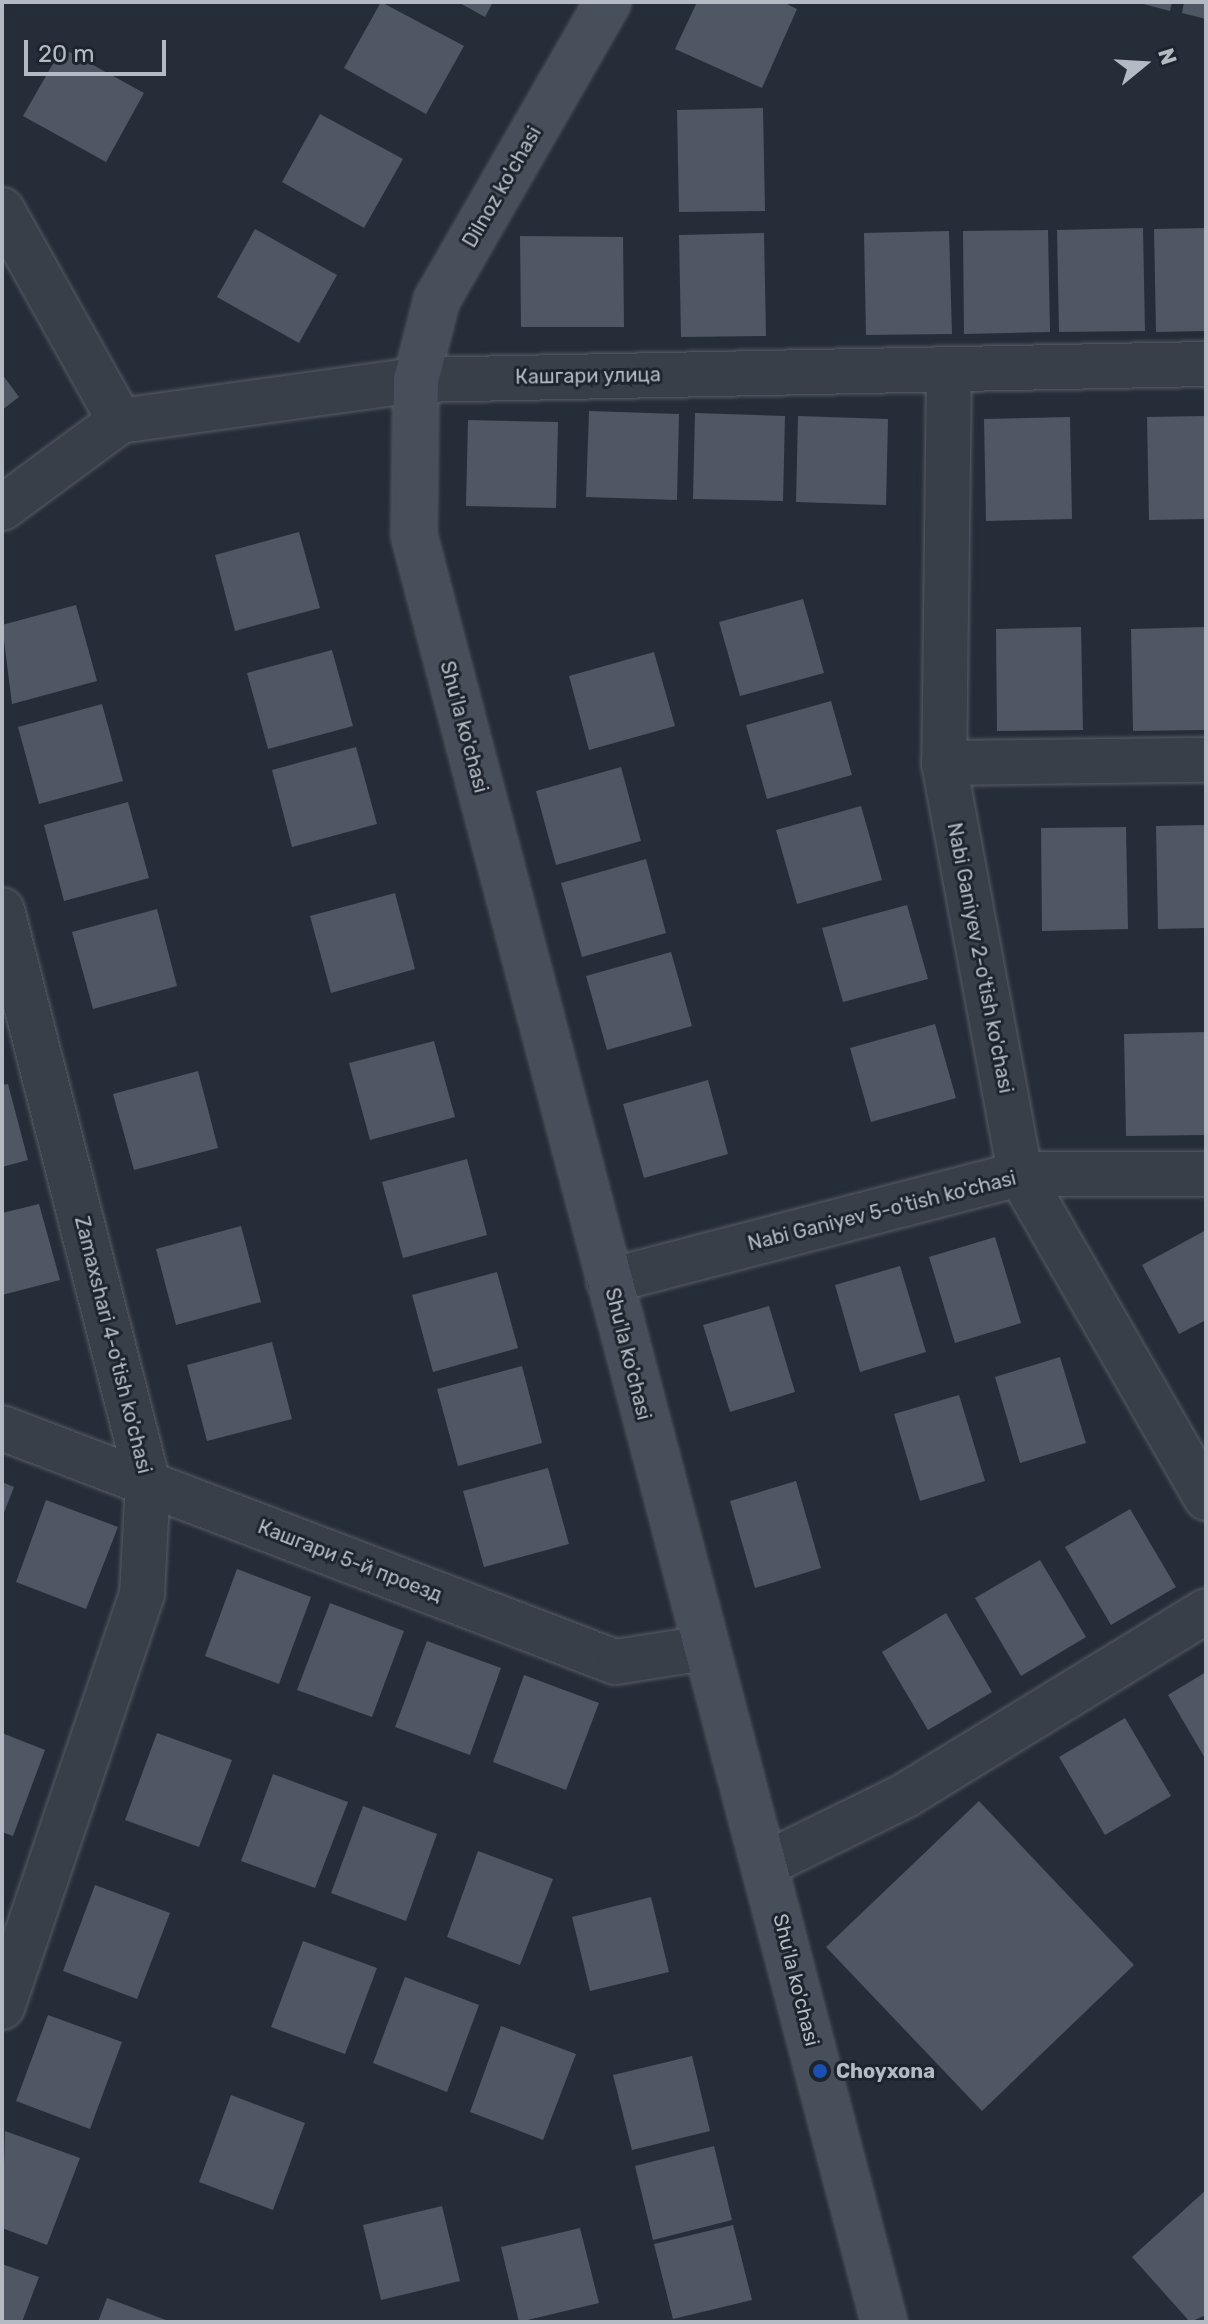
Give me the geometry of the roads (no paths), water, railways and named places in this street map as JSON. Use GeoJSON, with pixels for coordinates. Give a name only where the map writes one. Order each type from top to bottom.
{"type":"FeatureCollection","features":[{"type":"Feature","properties":{"kind":"street","name":"Dilnoz ko'chasi"},"geometry":{"type":"LineString","coordinates":[[416,380],[437,299],[608,2]]}},
{"type":"Feature","properties":{"kind":"street"},"geometry":{"type":"LineString","coordinates":[[2,210],[120,421]]}},
{"type":"Feature","properties":{"kind":"street","name":"Кашгари улица"},"geometry":{"type":"LineString","coordinates":[[2,508],[120,421],[416,380],[1206,364]]}},
{"type":"Feature","properties":{"kind":"street","name":"Nabi Ganiyev 2-o'tish ko'chasi"},"geometry":{"type":"LineString","coordinates":[[949,369],[944,763],[1020,1174],[1206,1498]]}},
{"type":"Feature","properties":{"kind":"street","name":"Shu'la ko'chasi"},"geometry":{"type":"LineString","coordinates":[[416,380],[414,535],[704,1648],[766,1864],[884,2322]]}},
{"type":"Feature","properties":{"kind":"street"},"geometry":{"type":"LineString","coordinates":[[944,763],[1206,760]]}},
{"type":"Feature","properties":{"kind":"street","name":"Zamaxshari 4-o'tish ko'chasi"},"geometry":{"type":"LineString","coordinates":[[2,910],[148,1483],[142,1594],[19,1911],[2,2007]]}},
{"type":"Feature","properties":{"kind":"street","name":"Nabi Ganiyev 5-o'tish ko'chasi"},"geometry":{"type":"LineString","coordinates":[[609,1281],[1020,1174],[1206,1174]]}},
{"type":"Feature","properties":{"kind":"street","name":"Кашгари 5-й проезд"},"geometry":{"type":"LineString","coordinates":[[2,1428],[615,1662],[704,1648]]}},
{"type":"Feature","properties":{"kind":"street"},"geometry":{"type":"LineString","coordinates":[[766,1864],[906,1795],[1206,1611]]}},
{"type":"Feature","properties":{"kind":"place","name":"Choyxona"},"geometry":{"type":"Point","coordinates":[820,2071]}}]}
